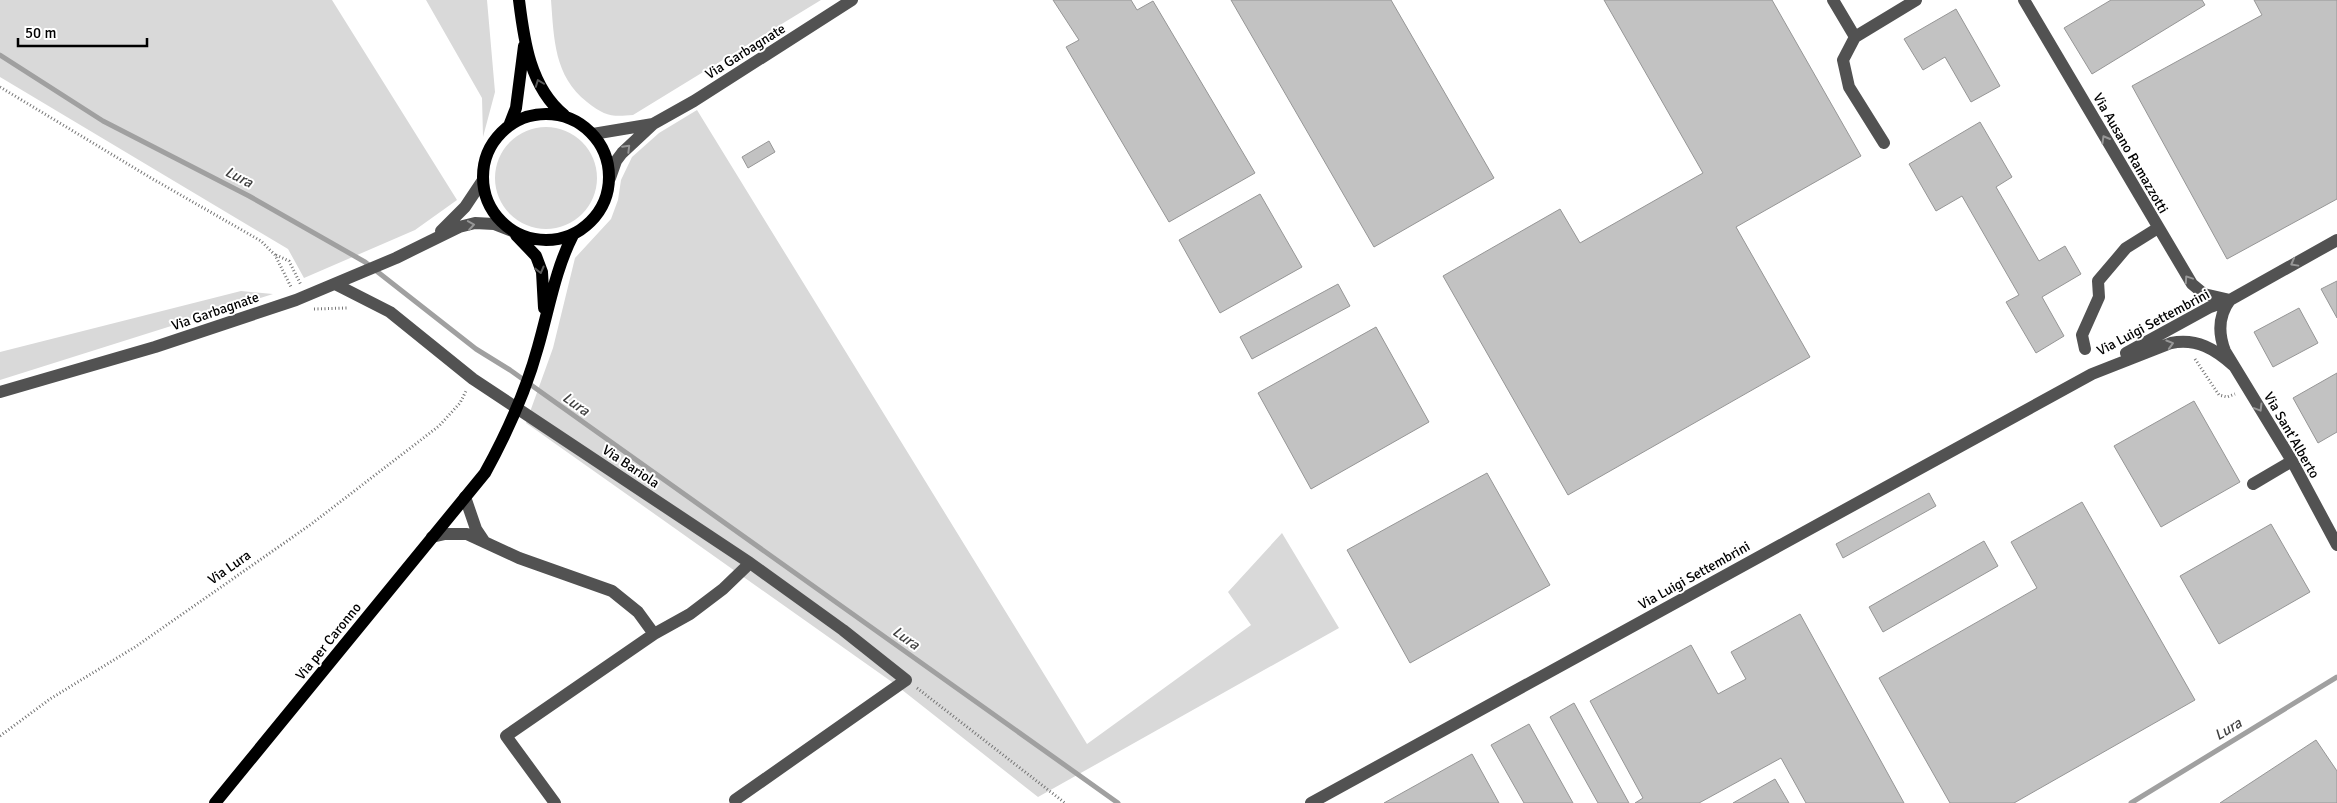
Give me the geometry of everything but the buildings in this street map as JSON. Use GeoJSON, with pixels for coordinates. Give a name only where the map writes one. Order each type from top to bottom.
{"type":"FeatureCollection","features":[{"type":"Feature","properties":{"kind":"main road"},"geometry":{"type":"LineString","coordinates":[[508,126],[516,108],[524,44],[519,0]]}},
{"type":"Feature","properties":{"kind":"main road"},"geometry":{"type":"LineString","coordinates":[[524,44],[542,91],[551,104],[564,116]]}},
{"type":"Feature","properties":{"kind":"main road"},"geometry":{"type":"LineString","coordinates":[[512,231],[526,238],[558,240],[572,235],[587,225],[599,212],[607,196],[610,178],[608,162],[602,147],[593,134],[580,123],[564,116],[545,113],[526,117],[508,126],[494,140],[485,159],[482,180],[485,195],[491,209],[500,222],[512,231],[536,256],[542,272],[544,320]]}},
{"type":"Feature","properties":{"kind":"main road"},"geometry":{"type":"LineString","coordinates":[[544,320],[562,256],[572,235]]}},
{"type":"Feature","properties":{"kind":"main road","name":"Via per Caronno"},"geometry":{"type":"LineString","coordinates":[[215,803],[485,473],[503,440],[530,375],[544,320]]}},
{"type":"Feature","properties":{"kind":"street","name":"Via Garbagnate"},"geometry":{"type":"LineString","coordinates":[[610,178],[616,161],[622,153],[653,124],[694,101],[852,0]]}},
{"type":"Feature","properties":{"kind":"street"},"geometry":{"type":"LineString","coordinates":[[1833,0],[1855,37]]}},
{"type":"Feature","properties":{"kind":"street"},"geometry":{"type":"LineString","coordinates":[[1884,144],[1849,87],[1843,60],[1855,37],[1916,0]]}},
{"type":"Feature","properties":{"kind":"street","name":"Via Ausano Ramazzotti"},"geometry":{"type":"LineString","coordinates":[[2024,0],[2158,228],[2197,289],[2204,294],[2230,300]]}},
{"type":"Feature","properties":{"kind":"street","name":"Via Garbagnate"},"geometry":{"type":"LineString","coordinates":[[593,134],[653,124]]}},
{"type":"Feature","properties":{"kind":"street","name":"Via Garbagnate"},"geometry":{"type":"LineString","coordinates":[[432,239],[465,207],[482,180]]}},
{"type":"Feature","properties":{"kind":"street","name":"Via Garbagnate"},"geometry":{"type":"LineString","coordinates":[[0,392],[156,347],[296,300],[396,258],[459,227],[475,223],[494,224],[512,231]]}},
{"type":"Feature","properties":{"kind":"street"},"geometry":{"type":"LineString","coordinates":[[2085,349],[2082,335],[2099,297],[2098,281],[2126,248],[2158,228]]}},
{"type":"Feature","properties":{"kind":"street","name":"Via Luigi Settembrini"},"geometry":{"type":"LineString","coordinates":[[1311,803],[2092,374],[2155,337],[2210,307],[2230,300],[2337,240]]}},
{"type":"Feature","properties":{"kind":"street","name":"Via Bariola"},"geometry":{"type":"LineString","coordinates":[[335,284],[390,312],[474,379],[750,563],[843,630],[906,680]]}},
{"type":"Feature","properties":{"kind":"street","name":"Via Luigi Settembrini"},"geometry":{"type":"LineString","coordinates":[[2230,300],[2223,311],[2220,331],[2225,350],[2234,366]]}},
{"type":"Feature","properties":{"kind":"street","name":"Via Luigi Settembrini"},"geometry":{"type":"LineString","coordinates":[[2092,374],[2171,343],[2181,341],[2202,343],[2223,356],[2234,366]]}},
{"type":"Feature","properties":{"kind":"street","name":"Via Sant'Alberto"},"geometry":{"type":"LineString","coordinates":[[2234,366],[2292,461],[2337,545]]}},
{"type":"Feature","properties":{"kind":"street"},"geometry":{"type":"LineString","coordinates":[[2253,484],[2292,461]]}},
{"type":"Feature","properties":{"kind":"street"},"geometry":{"type":"LineString","coordinates":[[465,497],[476,529],[486,542]]}},
{"type":"Feature","properties":{"kind":"street"},"geometry":{"type":"LineString","coordinates":[[432,537],[457,533],[467,534],[518,558],[612,591],[638,612],[654,634]]}},
{"type":"Feature","properties":{"kind":"street"},"geometry":{"type":"LineString","coordinates":[[555,803],[506,736],[654,634],[690,614],[723,589],[750,563]]}},
{"type":"Feature","properties":{"kind":"street"},"geometry":{"type":"LineString","coordinates":[[735,800],[906,680]]}},
{"type":"Feature","properties":{"kind":"path"},"geometry":{"type":"LineString","coordinates":[[0,87],[151,178],[261,241],[269,247],[281,265],[296,300]]}},
{"type":"Feature","properties":{"kind":"path"},"geometry":{"type":"LineString","coordinates":[[2190,355],[2200,364],[2219,395],[2227,397],[2247,388]]}},
{"type":"Feature","properties":{"kind":"path","name":"Via Lura"},"geometry":{"type":"LineString","coordinates":[[0,736],[50,699],[135,648],[310,525],[438,426],[460,403]]}},
{"type":"Feature","properties":{"kind":"path"},"geometry":{"type":"LineString","coordinates":[[906,680],[1065,803]]}},
{"type":"Feature","properties":{"kind":"shaded area"},"geometry":{"type":"Polygon","coordinates":[[[0,0],[332,0],[457,200],[415,230],[304,278],[288,249],[0,77],[0,0]]]}},
{"type":"Feature","properties":{"kind":"shaded area"},"geometry":{"type":"Polygon","coordinates":[[[426,0],[487,0],[495,92],[483,137],[482,98],[426,0]]]}},
{"type":"Feature","properties":{"kind":"shaded area"},"geometry":{"type":"Polygon","coordinates":[[[551,0],[821,0],[633,115],[619,116],[604,113],[593,107],[576,92],[568,81],[562,69],[555,43],[551,0]]]}},
{"type":"Feature","properties":{"kind":"shaded area"},"geometry":{"type":"Polygon","coordinates":[[[697,110],[1087,744],[1251,625],[1228,592],[1282,533],[1339,628],[1038,797],[892,682],[526,423],[553,348],[575,258],[611,219],[618,200],[621,180],[632,157],[659,133],[697,110]]]}},
{"type":"Feature","properties":{"kind":"shaded area"},"geometry":{"type":"Polygon","coordinates":[[[546,127],[566,130],[575,135],[589,149],[594,158],[597,178],[594,198],[589,207],[575,221],[566,226],[546,229],[526,226],[517,221],[503,207],[498,198],[495,178],[498,158],[503,149],[517,135],[526,130],[546,127]]]}},
{"type":"Feature","properties":{"kind":"shaded area"},"geometry":{"type":"Polygon","coordinates":[[[241,291],[273,294],[0,380],[0,352],[241,291]]]}},
{"type":"Feature","properties":{"kind":"waterway","name":"Lura"},"geometry":{"type":"LineString","coordinates":[[0,55],[103,121],[249,196],[365,262],[476,349],[510,370],[1118,803]]}},
{"type":"Feature","properties":{"kind":"waterway","name":"Lura"},"geometry":{"type":"LineString","coordinates":[[2131,803],[2337,677]]}}]}
